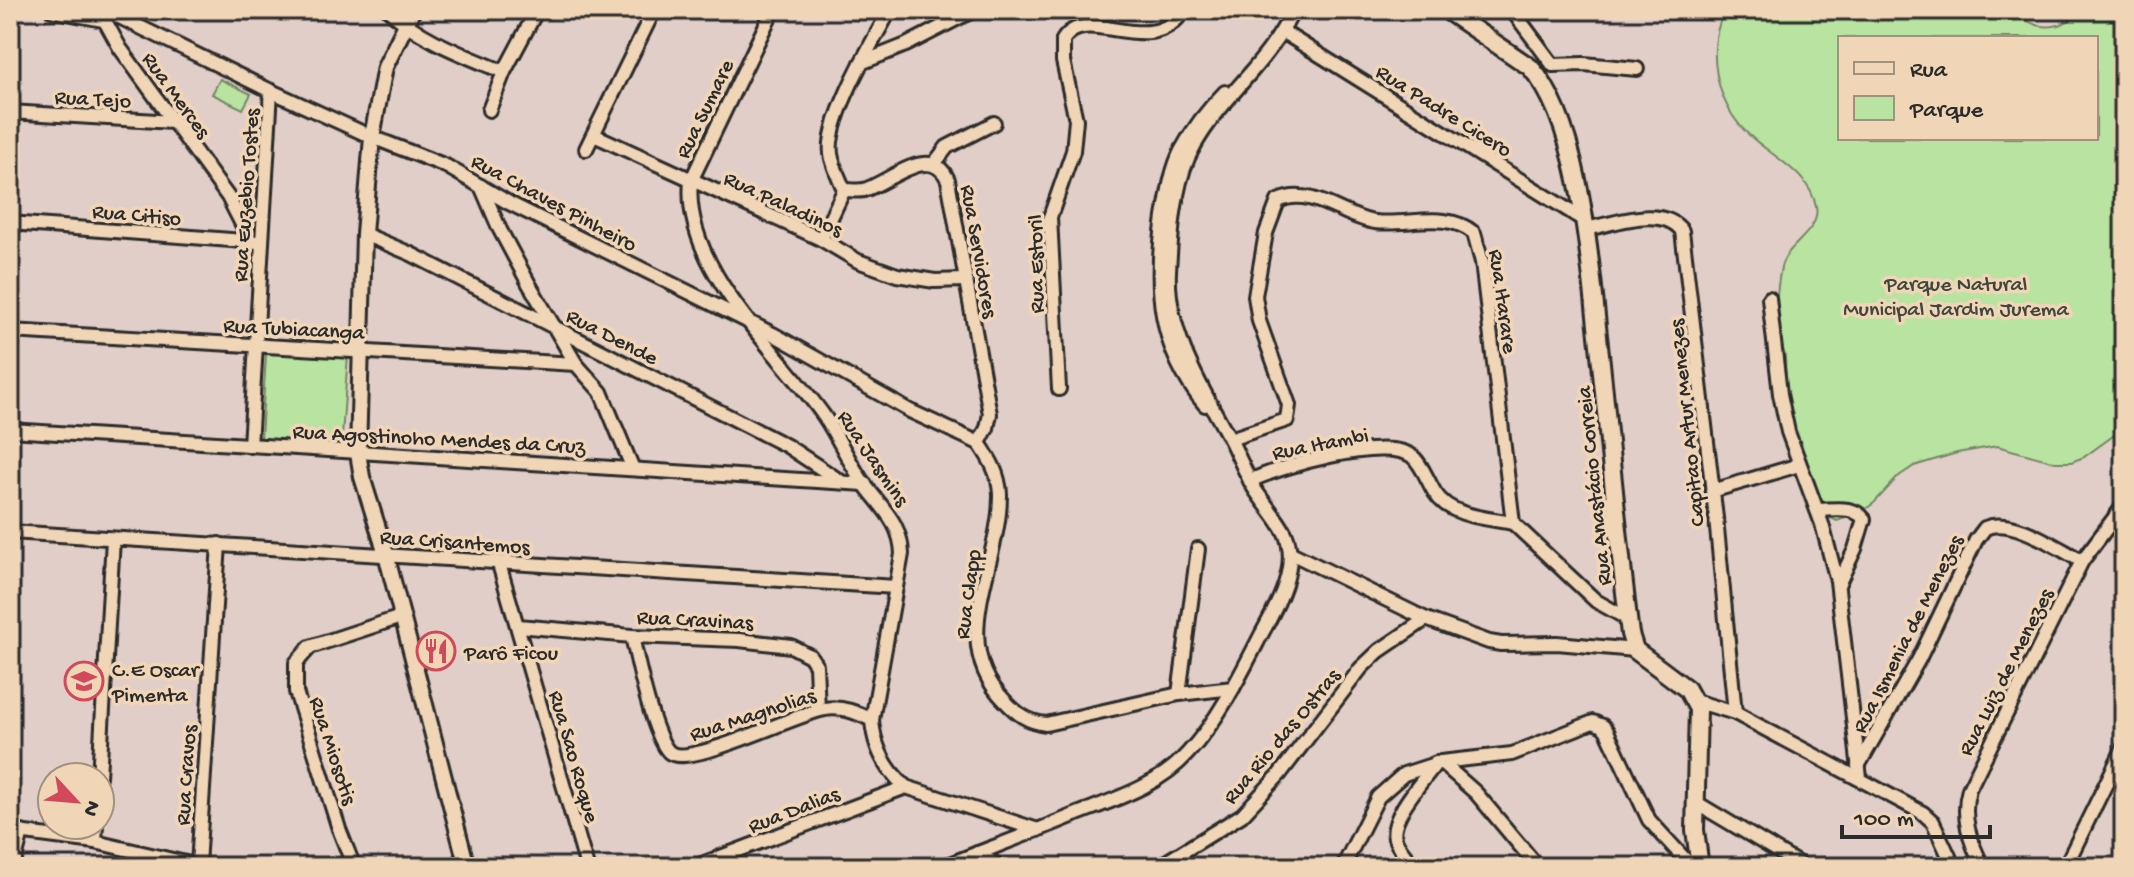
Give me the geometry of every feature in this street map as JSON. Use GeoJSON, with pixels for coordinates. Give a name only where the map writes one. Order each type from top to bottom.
{"type":"FeatureCollection","features":[{"type":"Feature","properties":{"kind":"main road","name":"Rua Anastácio Correia"},"geometry":{"type":"LineString","coordinates":[[1446,10],[1519,58],[1540,78],[1559,112],[1585,225],[1628,619],[1635,650]]}},
{"type":"Feature","properties":{"kind":"main road"},"geometry":{"type":"LineString","coordinates":[[1635,650],[1687,689],[1695,701],[1699,719],[1695,802],[1700,867]]}},
{"type":"Feature","properties":{"kind":"street","name":"Rua Chaves Pinheiro"},"geometry":{"type":"LineString","coordinates":[[51,10],[102,13],[372,137],[446,166],[509,203],[746,321],[910,411],[979,443]]}},
{"type":"Feature","properties":{"kind":"street"},"geometry":{"type":"LineString","coordinates":[[389,10],[405,26],[453,51],[504,72]]}},
{"type":"Feature","properties":{"kind":"street"},"geometry":{"type":"LineString","coordinates":[[413,10],[385,67],[372,137],[364,234],[358,453],[467,867]]}},
{"type":"Feature","properties":{"kind":"street"},"geometry":{"type":"LineString","coordinates":[[489,110],[504,72],[537,10]]}},
{"type":"Feature","properties":{"kind":"street"},"geometry":{"type":"LineString","coordinates":[[586,149],[654,10]]}},
{"type":"Feature","properties":{"kind":"street","name":"Rua Sumare"},"geometry":{"type":"LineString","coordinates":[[691,181],[773,10]]}},
{"type":"Feature","properties":{"kind":"street"},"geometry":{"type":"LineString","coordinates":[[821,239],[844,190],[831,146],[837,122],[861,63],[890,10]]}},
{"type":"Feature","properties":{"kind":"street"},"geometry":{"type":"LineString","coordinates":[[861,63],[906,45],[974,10]]}},
{"type":"Feature","properties":{"kind":"street","name":"Rua Estoril"},"geometry":{"type":"LineString","coordinates":[[1059,389],[1050,217],[1073,151],[1076,120],[1063,61],[1063,40],[1073,29],[1083,26],[1121,32],[1151,32],[1175,21],[1184,10]]}},
{"type":"Feature","properties":{"kind":"street"},"geometry":{"type":"LineString","coordinates":[[942,867],[1136,791],[1174,766],[1210,725],[1233,688],[1277,602],[1291,553],[1284,532],[1250,481],[1215,415],[1189,382],[1168,337],[1160,310],[1158,286],[1160,243],[1171,182],[1182,150],[1214,104],[1251,72],[1283,32],[1293,10]]}},
{"type":"Feature","properties":{"kind":"street"},"geometry":{"type":"LineString","coordinates":[[1512,10],[1553,65]]}},
{"type":"Feature","properties":{"kind":"street","name":"Rua Merces"},"geometry":{"type":"LineString","coordinates":[[102,13],[256,242]]}},
{"type":"Feature","properties":{"kind":"street","name":"Rua Padre Cicero"},"geometry":{"type":"LineString","coordinates":[[1283,32],[1585,225]]}},
{"type":"Feature","properties":{"kind":"street"},"geometry":{"type":"LineString","coordinates":[[1540,78],[1553,65],[1584,64],[1637,69]]}},
{"type":"Feature","properties":{"kind":"street","name":"Rua Euzebio Tostes"},"geometry":{"type":"LineString","coordinates":[[250,446],[256,242],[271,91]]}},
{"type":"Feature","properties":{"kind":"street","name":"Rua Tejo"},"geometry":{"type":"LineString","coordinates":[[10,112],[173,122]]}},
{"type":"Feature","properties":{"kind":"street"},"geometry":{"type":"LineString","coordinates":[[934,164],[947,147],[994,123]]}},
{"type":"Feature","properties":{"kind":"street","name":"Rua Paladinos"},"geometry":{"type":"LineString","coordinates":[[594,135],[821,239],[858,261],[897,275],[935,281],[964,280]]}},
{"type":"Feature","properties":{"kind":"street","name":"Rua Servidores"},"geometry":{"type":"LineString","coordinates":[[844,190],[864,190],[921,163],[934,164],[944,170],[990,414],[979,443]]}},
{"type":"Feature","properties":{"kind":"street","name":"Rua Jasmins"},"geometry":{"type":"LineString","coordinates":[[691,181],[689,199],[692,221],[746,321],[824,416],[900,535],[902,554],[872,720],[873,738],[879,754],[906,787]]}},
{"type":"Feature","properties":{"kind":"street"},"geometry":{"type":"LineString","coordinates":[[481,186],[496,222],[534,292],[576,364],[601,392],[633,469]]}},
{"type":"Feature","properties":{"kind":"street","name":"Rua Itarare"},"geometry":{"type":"LineString","coordinates":[[1230,439],[1287,420],[1289,414],[1289,405],[1259,321],[1255,296],[1266,233],[1278,201],[1302,197],[1374,221],[1453,222],[1474,233],[1482,262],[1513,523]]}},
{"type":"Feature","properties":{"kind":"street"},"geometry":{"type":"LineString","coordinates":[[496,222],[509,203]]}},
{"type":"Feature","properties":{"kind":"street","name":"Capitao Artur Menezes"},"geometry":{"type":"LineString","coordinates":[[1585,225],[1645,218],[1668,220],[1682,231],[1735,713]]}},
{"type":"Feature","properties":{"kind":"street","name":"Rua Citiso"},"geometry":{"type":"LineString","coordinates":[[10,223],[256,242]]}},
{"type":"Feature","properties":{"kind":"street","name":"Rua Dende"},"geometry":{"type":"LineString","coordinates":[[364,234],[411,254],[787,446],[840,481]]}},
{"type":"Feature","properties":{"kind":"street"},"geometry":{"type":"LineString","coordinates":[[520,310],[534,292]]}},
{"type":"Feature","properties":{"kind":"street"},"geometry":{"type":"LineString","coordinates":[[1769,298],[1780,394],[1788,432],[1817,510],[1838,586],[1858,766]]}},
{"type":"Feature","properties":{"kind":"street","name":"Rua Tubiacanga"},"geometry":{"type":"LineString","coordinates":[[10,331],[576,364]]}},
{"type":"Feature","properties":{"kind":"street","name":"Rua Agostinoho Mendes da Cruz"},"geometry":{"type":"LineString","coordinates":[[10,430],[865,484]]}},
{"type":"Feature","properties":{"kind":"street","name":"Rua Clapp"},"geometry":{"type":"LineString","coordinates":[[979,443],[995,469],[999,489],[976,634],[981,668],[991,686],[1025,719],[1046,724],[1179,694],[1233,688]]}},
{"type":"Feature","properties":{"kind":"street","name":"Rua Itambi"},"geometry":{"type":"LineString","coordinates":[[1250,481],[1288,466],[1354,451],[1397,451],[1412,456],[1440,501],[1448,506],[1467,514],[1513,523]]}},
{"type":"Feature","properties":{"kind":"street"},"geometry":{"type":"LineString","coordinates":[[1712,491],[1799,465]]}},
{"type":"Feature","properties":{"kind":"street","name":"Rua Luiz de Menezes"},"geometry":{"type":"LineString","coordinates":[[1983,867],[1970,840],[1965,816],[1969,789],[2082,561],[2124,505]]}},
{"type":"Feature","properties":{"kind":"street"},"geometry":{"type":"LineString","coordinates":[[1817,510],[1853,510],[1864,519],[1855,549],[1838,586]]}},
{"type":"Feature","properties":{"kind":"street"},"geometry":{"type":"LineString","coordinates":[[1513,523],[1596,601],[1628,619]]}},
{"type":"Feature","properties":{"kind":"street","name":"Rua Ismenia de Menezes"},"geometry":{"type":"LineString","coordinates":[[1858,766],[1919,659],[1976,540],[1985,528],[2000,524],[2018,528],[2082,561]]}},
{"type":"Feature","properties":{"kind":"street","name":"Rua Crisantemos"},"geometry":{"type":"LineString","coordinates":[[10,532],[896,587]]}},
{"type":"Feature","properties":{"kind":"street"},"geometry":{"type":"LineString","coordinates":[[100,761],[113,539]]}},
{"type":"Feature","properties":{"kind":"street","name":"Rua Cravos"},"geometry":{"type":"LineString","coordinates":[[201,866],[219,544]]}},
{"type":"Feature","properties":{"kind":"street"},"geometry":{"type":"LineString","coordinates":[[1179,694],[1198,549]]}},
{"type":"Feature","properties":{"kind":"street"},"geometry":{"type":"LineString","coordinates":[[1291,553],[1426,619],[1501,644],[1557,643],[1635,650]]}},
{"type":"Feature","properties":{"kind":"street","name":"Rua Sao Roque"},"geometry":{"type":"LineString","coordinates":[[499,564],[587,867]]}},
{"type":"Feature","properties":{"kind":"street","name":"Rua Miosotis"},"geometry":{"type":"LineString","coordinates":[[354,867],[296,692],[296,663],[310,647],[401,617]]}},
{"type":"Feature","properties":{"kind":"street","name":"Rua Rio das Ostras"},"geometry":{"type":"LineString","coordinates":[[1158,867],[1242,815],[1279,775],[1361,668],[1379,651],[1426,619]]}},
{"type":"Feature","properties":{"kind":"street","name":"Rua Cravinas"},"geometry":{"type":"LineString","coordinates":[[518,626],[791,646],[810,656],[816,665],[818,710]]}},
{"type":"Feature","properties":{"kind":"street","name":"Rua Magnolias"},"geometry":{"type":"LineString","coordinates":[[632,636],[660,735],[668,751],[678,756],[708,751],[818,710],[835,708],[872,720]]}},
{"type":"Feature","properties":{"kind":"street"},"geometry":{"type":"LineString","coordinates":[[1695,701],[1735,713],[1836,766],[1858,766],[1930,818],[1954,867]]}},
{"type":"Feature","properties":{"kind":"street"},"geometry":{"type":"LineString","coordinates":[[1853,723],[1881,728]]}},
{"type":"Feature","properties":{"kind":"street"},"geometry":{"type":"LineString","coordinates":[[1343,867],[1378,797],[1404,774],[1439,763],[1512,754],[1581,725],[1599,724],[1607,731],[1649,820],[1692,867]]}},
{"type":"Feature","properties":{"kind":"street"},"geometry":{"type":"LineString","coordinates":[[2065,867],[2124,747]]}},
{"type":"Feature","properties":{"kind":"street"},"geometry":{"type":"LineString","coordinates":[[1416,867],[1396,843],[1394,832],[1399,815],[1439,763]]}},
{"type":"Feature","properties":{"kind":"street"},"geometry":{"type":"LineString","coordinates":[[1439,763],[1476,793],[1538,867]]}},
{"type":"Feature","properties":{"kind":"street"},"geometry":{"type":"LineString","coordinates":[[1836,766],[1858,766]]}},
{"type":"Feature","properties":{"kind":"street"},"geometry":{"type":"LineString","coordinates":[[906,787],[1038,830]]}},
{"type":"Feature","properties":{"kind":"street","name":"Rua Dalias"},"geometry":{"type":"LineString","coordinates":[[694,867],[906,787]]}},
{"type":"Feature","properties":{"kind":"street"},"geometry":{"type":"LineString","coordinates":[[1695,802],[1804,867]]}},
{"type":"Feature","properties":{"kind":"street"},"geometry":{"type":"LineString","coordinates":[[13,867],[16,831],[95,842],[201,866]]}},
{"type":"Feature","properties":{"kind":"street"},"geometry":{"type":"LineString","coordinates":[[147,867],[150,853]]}},
{"type":"Feature","properties":{"kind":"street"},"geometry":{"type":"LineString","coordinates":[[977,853],[1000,867]]}},
{"type":"Feature","properties":{"kind":"green space","name":"Parque Natural Municipal Jardim Jurema"},"geometry":{"type":"Polygon","coordinates":[[[1725,10],[2010,10],[2029,22],[2056,26],[2084,10],[2124,10],[2124,428],[2084,457],[2071,462],[2055,462],[1997,446],[1957,453],[1914,466],[1860,513],[1837,521],[1822,514],[1789,433],[1785,357],[1776,317],[1781,267],[1789,251],[1813,224],[1816,207],[1798,174],[1736,121],[1721,91],[1717,75],[1716,41],[1725,10]]]}},
{"type":"Feature","properties":{"kind":"green space"},"geometry":{"type":"Polygon","coordinates":[[[220,79],[251,94],[243,109],[212,94],[220,79]]]}},
{"type":"Feature","properties":{"kind":"green space"},"geometry":{"type":"Polygon","coordinates":[[[271,351],[348,354],[342,436],[335,446],[261,438],[266,355],[271,351]]]}},
{"type":"Feature","properties":{"kind":"place","name":"Parô Ficou"},"geometry":{"type":"Point","coordinates":[436,651]}},
{"type":"Feature","properties":{"kind":"place","name":"C.E Oscar Pimenta"},"geometry":{"type":"Point","coordinates":[84,681]}}]}
